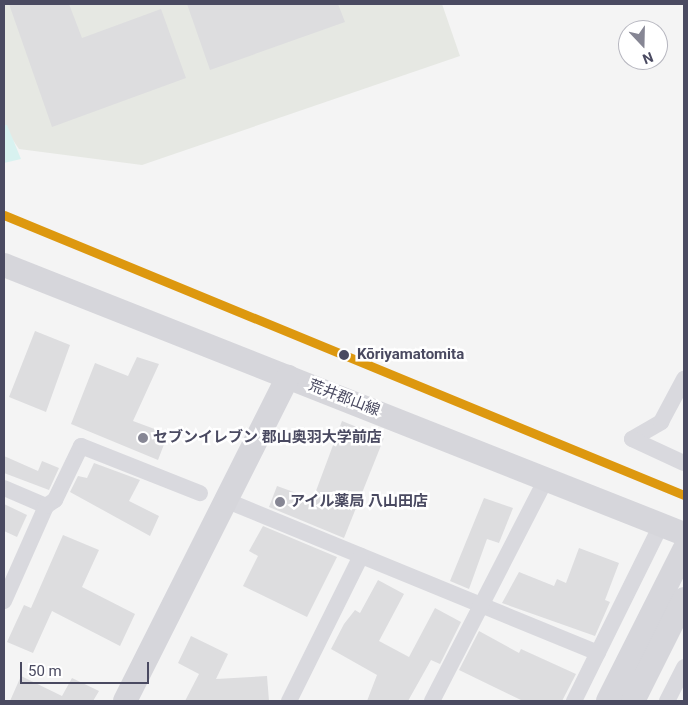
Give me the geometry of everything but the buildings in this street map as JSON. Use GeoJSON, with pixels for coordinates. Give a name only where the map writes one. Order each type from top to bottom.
{"type":"FeatureCollection","features":[{"type":"Feature","properties":{"kind":"main road","name":"荒井郡山線"},"geometry":{"type":"LineString","coordinates":[[4,265],[547,477],[684,534]]}},
{"type":"Feature","properties":{"kind":"main road"},"geometry":{"type":"LineString","coordinates":[[125,701],[288,377]]}},
{"type":"Feature","properties":{"kind":"main road"},"geometry":{"type":"LineString","coordinates":[[608,701],[684,550]]}},
{"type":"Feature","properties":{"kind":"main road"},"geometry":{"type":"LineString","coordinates":[[633,701],[684,599]]}},
{"type":"Feature","properties":{"kind":"street"},"geometry":{"type":"LineString","coordinates":[[684,379],[661,422],[632,439],[684,463]]}},
{"type":"Feature","properties":{"kind":"street"},"geometry":{"type":"LineString","coordinates":[[4,602],[46,506],[55,500],[81,446],[200,493]]}},
{"type":"Feature","properties":{"kind":"street"},"geometry":{"type":"LineString","coordinates":[[432,701],[478,606],[547,477]]}},
{"type":"Feature","properties":{"kind":"street"},"geometry":{"type":"LineString","coordinates":[[4,488],[46,506]]}},
{"type":"Feature","properties":{"kind":"street"},"geometry":{"type":"LineString","coordinates":[[225,500],[478,606],[598,653]]}},
{"type":"Feature","properties":{"kind":"street"},"geometry":{"type":"LineString","coordinates":[[574,701],[660,525]]}},
{"type":"Feature","properties":{"kind":"street"},"geometry":{"type":"LineString","coordinates":[[289,701],[361,556]]}},
{"type":"Feature","properties":{"kind":"street"},"geometry":{"type":"LineString","coordinates":[[667,701],[684,667]]}},
{"type":"Feature","properties":{"kind":"shaded area"},"geometry":{"type":"Polygon","coordinates":[[[4,4],[442,4],[460,56],[142,165],[19,149],[4,127],[4,4]]]}},
{"type":"Feature","properties":{"kind":"shaded area"},"geometry":{"type":"Polygon","coordinates":[[[4,125],[7,125],[21,159],[4,163],[4,125]]]}},
{"type":"Feature","properties":{"kind":"transit line"},"geometry":{"type":"LineString","coordinates":[[4,215],[684,495]]}},
{"type":"Feature","properties":{"kind":"place","name":"Kōriyamatomita"},"geometry":{"type":"Point","coordinates":[344,355]}},
{"type":"Feature","properties":{"kind":"place","name":"セブンイレブン 郡山奥羽大学前店"},"geometry":{"type":"Point","coordinates":[143,438]}},
{"type":"Feature","properties":{"kind":"place","name":"アイル薬局 八山田店"},"geometry":{"type":"Point","coordinates":[280,502]}}]}
